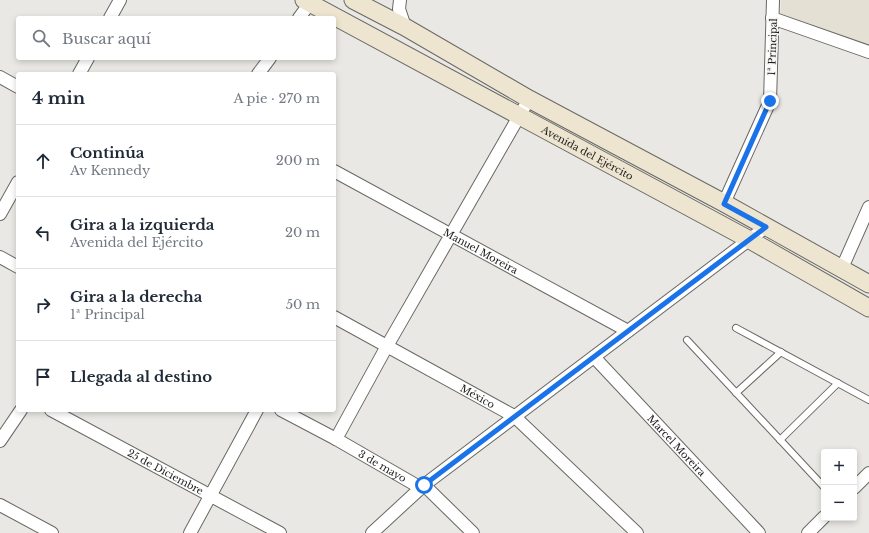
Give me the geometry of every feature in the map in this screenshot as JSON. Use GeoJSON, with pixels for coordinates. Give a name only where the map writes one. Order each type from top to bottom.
{"type":"FeatureCollection","features":[{"type":"Feature","properties":{"kind":"main road","name":"Avenida del Ejército"},"geometry":{"type":"LineString","coordinates":[[353,0],[404,27],[529,99],[869,284]]}},
{"type":"Feature","properties":{"kind":"main road","name":"Avenida del Ejército"},"geometry":{"type":"LineString","coordinates":[[310,1],[519,117],[750,240],[869,308]]}},
{"type":"Feature","properties":{"kind":"street"},"geometry":{"type":"LineString","coordinates":[[111,16],[120,0]]}},
{"type":"Feature","properties":{"kind":"street"},"geometry":{"type":"LineString","coordinates":[[400,0],[399,10],[404,27]]}},
{"type":"Feature","properties":{"kind":"street","name":"1ª Principal"},"geometry":{"type":"LineString","coordinates":[[724,204],[770,101],[773,0]]}},
{"type":"Feature","properties":{"kind":"street"},"geometry":{"type":"LineString","coordinates":[[300,16],[310,1]]}},
{"type":"Feature","properties":{"kind":"street"},"geometry":{"type":"LineString","coordinates":[[772,18],[869,52]]}},
{"type":"Feature","properties":{"kind":"street"},"geometry":{"type":"LineString","coordinates":[[80,72],[87,60]]}},
{"type":"Feature","properties":{"kind":"street"},"geometry":{"type":"LineString","coordinates":[[260,72],[268,60]]}},
{"type":"Feature","properties":{"kind":"street"},"geometry":{"type":"LineString","coordinates":[[0,77],[16,86]]}},
{"type":"Feature","properties":{"kind":"street"},"geometry":{"type":"LineString","coordinates":[[336,440],[529,99]]}},
{"type":"Feature","properties":{"kind":"street","name":"Manuel Moreira"},"geometry":{"type":"LineString","coordinates":[[336,172],[628,331]]}},
{"type":"Feature","properties":{"kind":"street"},"geometry":{"type":"LineString","coordinates":[[0,214],[16,186]]}},
{"type":"Feature","properties":{"kind":"street"},"geometry":{"type":"LineString","coordinates":[[842,268],[869,207]]}},
{"type":"Feature","properties":{"kind":"street"},"geometry":{"type":"LineString","coordinates":[[372,533],[422,486],[766,227]]}},
{"type":"Feature","properties":{"kind":"street"},"geometry":{"type":"LineString","coordinates":[[0,257],[16,266]]}},
{"type":"Feature","properties":{"kind":"street","name":"México"},"geometry":{"type":"LineString","coordinates":[[336,318],[514,416],[637,533]]}},
{"type":"Feature","properties":{"kind":"street","name":"Marcel Moreira"},"geometry":{"type":"LineString","coordinates":[[594,357],[759,533]]}},
{"type":"Feature","properties":{"kind":"street"},"geometry":{"type":"LineString","coordinates":[[0,442],[20,412]]}},
{"type":"Feature","properties":{"kind":"street","name":"25 de Diciembre"},"geometry":{"type":"LineString","coordinates":[[55,412],[280,533]]}},
{"type":"Feature","properties":{"kind":"street"},"geometry":{"type":"LineString","coordinates":[[190,533],[256,412]]}},
{"type":"Feature","properties":{"kind":"street","name":"3 de mayo"},"geometry":{"type":"LineString","coordinates":[[285,412],[422,486],[473,533]]}},
{"type":"Feature","properties":{"kind":"street"},"geometry":{"type":"LineString","coordinates":[[857,485],[869,473]]}},
{"type":"Feature","properties":{"kind":"street"},"geometry":{"type":"LineString","coordinates":[[0,505],[52,533]]}},
{"type":"Feature","properties":{"kind":"street"},"geometry":{"type":"LineString","coordinates":[[808,533],[821,520]]}},
{"type":"Feature","properties":{"kind":"lane"},"geometry":{"type":"LineString","coordinates":[[736,328],[869,400]]}},
{"type":"Feature","properties":{"kind":"lane"},"geometry":{"type":"LineString","coordinates":[[687,340],[822,485]]}},
{"type":"Feature","properties":{"kind":"lane"},"geometry":{"type":"LineString","coordinates":[[736,393],[781,352]]}},
{"type":"Feature","properties":{"kind":"lane"},"geometry":{"type":"LineString","coordinates":[[780,440],[838,383]]}},
{"type":"Feature","properties":{"kind":"shaded area"},"geometry":{"type":"Polygon","coordinates":[[[781,0],[869,0],[869,46],[781,14],[781,0]]]}},
{"type":"Feature","properties":{"kind":"route"},"geometry":{"type":"LineString","coordinates":[[424,485],[766,227],[724,204],[770,101]]}}]}
